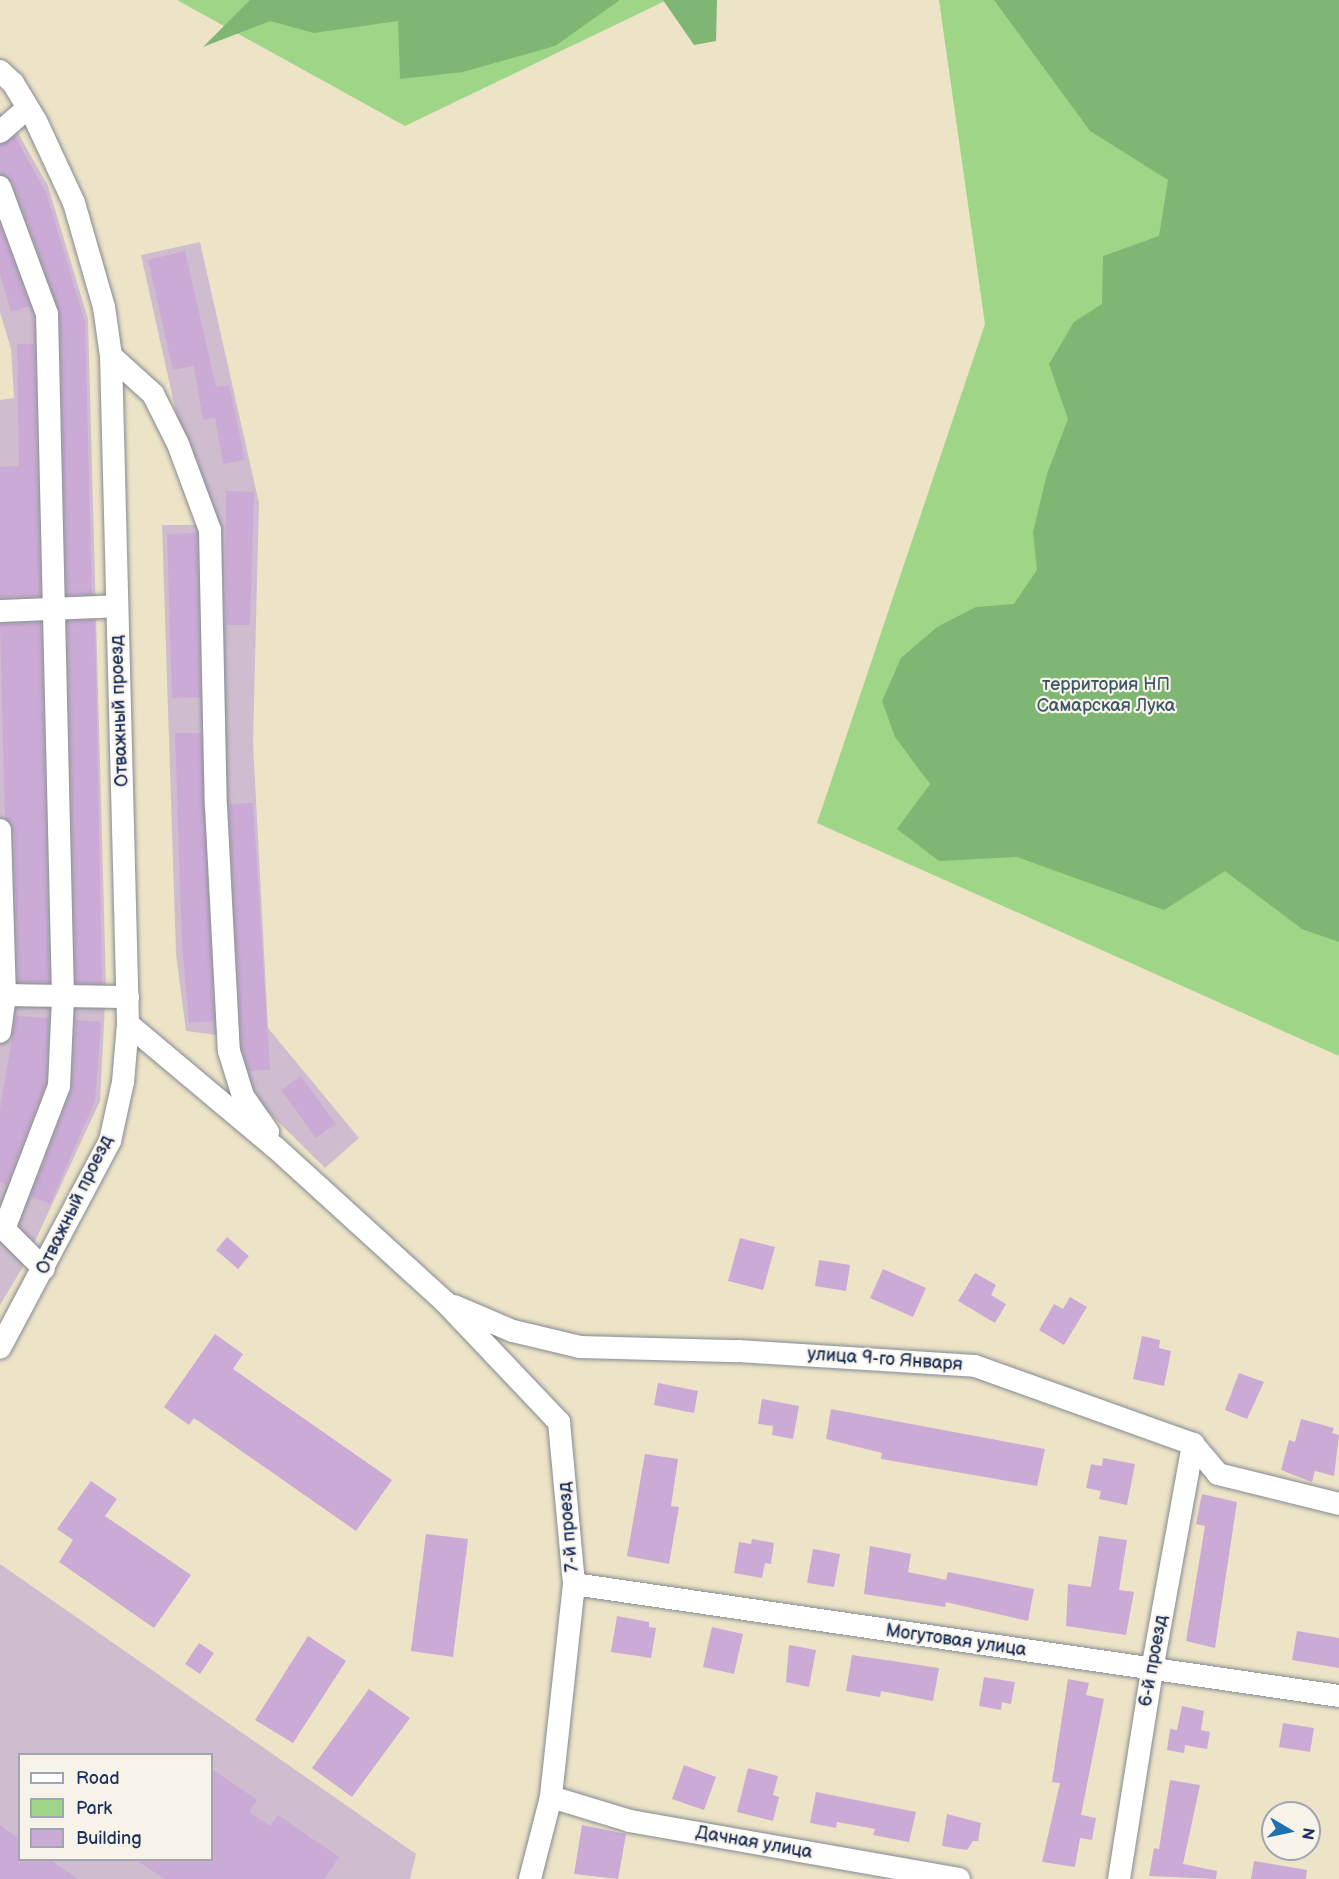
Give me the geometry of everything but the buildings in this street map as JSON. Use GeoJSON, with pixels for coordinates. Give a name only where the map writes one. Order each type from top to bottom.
{"type":"FeatureCollection","features":[{"type":"Feature","properties":{"kind":"street","name":"Отважный проезд"},"geometry":{"type":"LineString","coordinates":[[0,71],[12,83],[57,160],[74,203],[104,307],[111,356],[129,1024],[110,1141],[0,1348]]}},
{"type":"Feature","properties":{"kind":"street"},"geometry":{"type":"LineString","coordinates":[[0,132],[26,109]]}},
{"type":"Feature","properties":{"kind":"street"},"geometry":{"type":"LineString","coordinates":[[0,187],[47,314],[63,998],[59,1086],[2,1227],[44,1269]]}},
{"type":"Feature","properties":{"kind":"street"},"geometry":{"type":"LineString","coordinates":[[111,356],[153,394],[178,444],[210,530],[216,806],[229,1051],[243,1095],[276,1148]]}},
{"type":"Feature","properties":{"kind":"street"},"geometry":{"type":"LineString","coordinates":[[0,611],[117,606]]}},
{"type":"Feature","properties":{"kind":"street"},"geometry":{"type":"LineString","coordinates":[[0,830],[3,995],[0,1032]]}},
{"type":"Feature","properties":{"kind":"street"},"geometry":{"type":"LineString","coordinates":[[3,995],[63,998],[128,997]]}},
{"type":"Feature","properties":{"kind":"street"},"geometry":{"type":"LineString","coordinates":[[129,1024],[276,1148]]}},
{"type":"Feature","properties":{"kind":"street","name":"7-й проезд"},"geometry":{"type":"LineString","coordinates":[[276,1148],[445,1302],[559,1422],[574,1584],[551,1797],[530,1879]]}},
{"type":"Feature","properties":{"kind":"street","name":"улица 9-го Января"},"geometry":{"type":"LineString","coordinates":[[445,1302],[513,1331],[580,1347],[738,1351],[975,1366],[1193,1444]]}},
{"type":"Feature","properties":{"kind":"street"},"geometry":{"type":"LineString","coordinates":[[1193,1444],[1218,1474],[1339,1504]]}},
{"type":"Feature","properties":{"kind":"street","name":"6-й проезд"},"geometry":{"type":"LineString","coordinates":[[1119,1879],[1152,1670],[1193,1444]]}},
{"type":"Feature","properties":{"kind":"street","name":"Могутовая улица"},"geometry":{"type":"LineString","coordinates":[[574,1584],[1339,1696]]}},
{"type":"Feature","properties":{"kind":"street","name":"Дачная улица"},"geometry":{"type":"LineString","coordinates":[[551,1797],[630,1821],[960,1879]]}},
{"type":"Feature","properties":{"kind":"shaded area"},"geometry":{"type":"Polygon","coordinates":[[[0,113],[19,135],[48,186],[88,319],[106,986],[100,1101],[24,1265],[0,1305],[0,400],[14,398],[11,349],[0,312],[0,113]]]}},
{"type":"Feature","properties":{"kind":"shaded area"},"geometry":{"type":"Polygon","coordinates":[[[200,242],[259,503],[253,742],[268,1028],[359,1138],[325,1168],[235,1079],[225,1036],[186,1031],[176,954],[162,525],[201,525],[141,255],[200,242]]]}},
{"type":"Feature","properties":{"kind":"shaded area"},"geometry":{"type":"Polygon","coordinates":[[[0,1564],[416,1854],[410,1879],[0,1879],[0,1564]]]}},
{"type":"Feature","properties":{"kind":"green space"},"geometry":{"type":"Polygon","coordinates":[[[177,0],[667,0],[405,126],[177,0]]]}},
{"type":"Feature","properties":{"kind":"green space"},"geometry":{"type":"Polygon","coordinates":[[[250,0],[620,0],[555,46],[463,72],[400,79],[398,21],[314,33],[270,21],[203,47],[250,0]]]}},
{"type":"Feature","properties":{"kind":"green space"},"geometry":{"type":"Polygon","coordinates":[[[663,0],[717,0],[716,41],[694,45],[663,0]]]}},
{"type":"Feature","properties":{"kind":"green space","name":"территория НП Самарская Лука"},"geometry":{"type":"Polygon","coordinates":[[[939,0],[1339,0],[1339,1056],[817,823],[985,324],[939,0]]]}},
{"type":"Feature","properties":{"kind":"green space","name":"территория НП Самарская Лука"},"geometry":{"type":"Polygon","coordinates":[[[994,0],[1339,0],[1339,942],[1302,929],[1225,871],[1164,910],[1017,857],[939,861],[897,829],[930,784],[895,737],[882,701],[901,658],[937,627],[976,607],[1014,604],[1037,570],[1033,532],[1047,474],[1068,419],[1049,364],[1074,322],[1102,304],[1103,256],[1159,236],[1168,180],[1090,131],[994,0]]]}}]}
